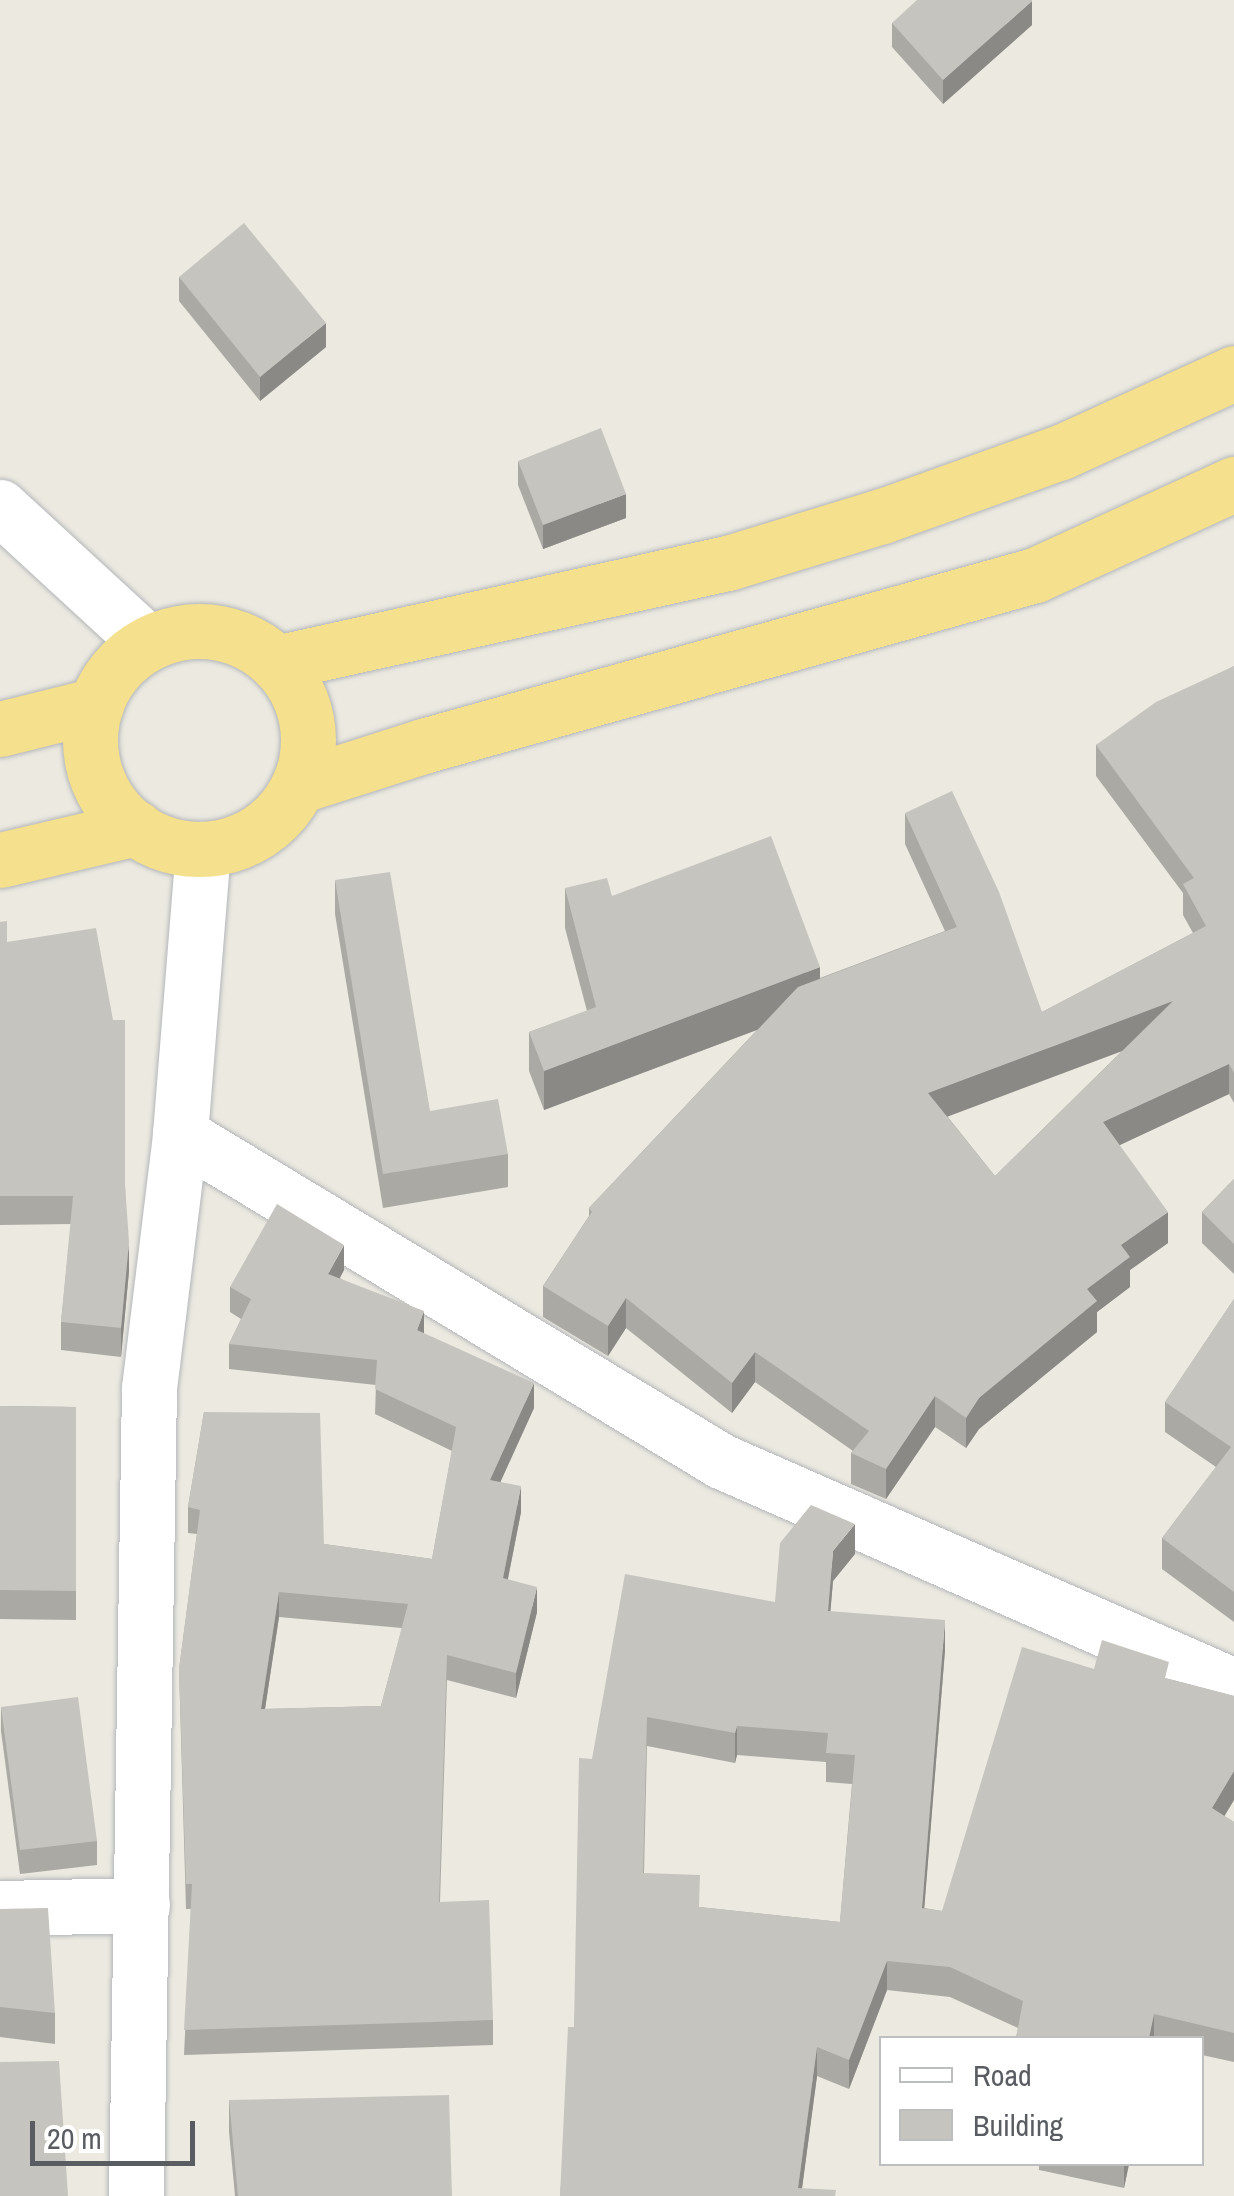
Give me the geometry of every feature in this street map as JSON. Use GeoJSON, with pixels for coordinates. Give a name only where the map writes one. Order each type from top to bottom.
{"type":"FeatureCollection","features":[{"type":"Feature","properties":{"kind":"highway"},"geometry":{"type":"LineString","coordinates":[[276,663],[728,563],[1061,452],[1234,372]]}},
{"type":"Feature","properties":{"kind":"highway"},"geometry":{"type":"LineString","coordinates":[[298,786],[423,746],[1035,575],[1234,484]]}},
{"type":"Feature","properties":{"kind":"highway"},"geometry":{"type":"LineString","coordinates":[[201,630],[241,640],[276,663],[302,709],[307,735],[298,786],[269,824],[227,846],[203,849],[156,840],[115,810],[96,773],[90,732],[107,680],[148,643],[201,630]]}},
{"type":"Feature","properties":{"kind":"highway"},"geometry":{"type":"LineString","coordinates":[[0,729],[96,705]]}},
{"type":"Feature","properties":{"kind":"highway"},"geometry":{"type":"LineString","coordinates":[[0,860],[136,828]]}},
{"type":"Feature","properties":{"kind":"street"},"geometry":{"type":"LineString","coordinates":[[0,507],[148,643]]}},
{"type":"Feature","properties":{"kind":"street"},"geometry":{"type":"LineString","coordinates":[[136,2196],[148,1388],[180,1134],[203,849]]}},
{"type":"Feature","properties":{"kind":"street"},"geometry":{"type":"LineString","coordinates":[[180,1134],[721,1461],[1234,1686]]}},
{"type":"Feature","properties":{"kind":"street"},"geometry":{"type":"LineString","coordinates":[[0,1908],[142,1905]]}},
{"type":"Feature","properties":{"kind":"building"},"geometry":{"type":"Polygon","coordinates":[[[917,0],[1032,1],[943,80],[892,23],[917,0]]]}},
{"type":"Feature","properties":{"kind":"building"},"geometry":{"type":"Polygon","coordinates":[[[244,223],[326,323],[260,377],[179,277],[244,223]]]}},
{"type":"Feature","properties":{"kind":"building"},"geometry":{"type":"Polygon","coordinates":[[[601,428],[626,494],[543,525],[518,461],[601,428]]]}},
{"type":"Feature","properties":{"kind":"building"},"geometry":{"type":"Polygon","coordinates":[[[1234,666],[1234,1073],[1229,1064],[1103,1122],[1168,1212],[1121,1245],[1130,1257],[1087,1289],[1097,1301],[979,1398],[966,1418],[935,1396],[886,1469],[851,1453],[869,1431],[755,1352],[732,1383],[626,1298],[608,1326],[543,1286],[592,1212],[589,1208],[798,987],[957,927],[905,813],[952,791],[999,892],[1042,1012],[1206,926],[1183,884],[1194,878],[1096,745],[1156,702],[1234,666]],[[1173,1001],[928,1093],[995,1176],[1173,1001]]]}},
{"type":"Feature","properties":{"kind":"building"},"geometry":{"type":"Polygon","coordinates":[[[771,836],[820,967],[544,1071],[529,1032],[596,1007],[565,888],[607,878],[612,896],[771,836]]]}},
{"type":"Feature","properties":{"kind":"building"},"geometry":{"type":"Polygon","coordinates":[[[390,872],[430,1111],[498,1099],[508,1154],[383,1174],[335,880],[390,872]]]}},
{"type":"Feature","properties":{"kind":"building"},"geometry":{"type":"Polygon","coordinates":[[[7,921],[7,942],[96,928],[113,1020],[125,1020],[129,1242],[121,1328],[61,1322],[73,1196],[0,1196],[0,922],[7,921]]]}},
{"type":"Feature","properties":{"kind":"building"},"geometry":{"type":"Polygon","coordinates":[[[1234,1179],[1234,1244],[1202,1212],[1234,1179]]]}},
{"type":"Feature","properties":{"kind":"building"},"geometry":{"type":"Polygon","coordinates":[[[277,1204],[344,1245],[328,1274],[424,1311],[417,1330],[534,1383],[490,1480],[521,1486],[503,1578],[537,1587],[516,1673],[447,1655],[439,1902],[489,1900],[493,2020],[184,2030],[192,1884],[186,1884],[179,1669],[200,1510],[188,1507],[204,1412],[320,1413],[324,1544],[432,1559],[456,1427],[375,1389],[377,1360],[229,1344],[251,1299],[230,1287],[277,1204]],[[279,1592],[261,1709],[381,1706],[408,1604],[279,1592]]]}},
{"type":"Feature","properties":{"kind":"building"},"geometry":{"type":"Polygon","coordinates":[[[1234,1299],[1234,1592],[1162,1538],[1231,1447],[1165,1402],[1234,1299]]]}},
{"type":"Feature","properties":{"kind":"building"},"geometry":{"type":"Polygon","coordinates":[[[0,1406],[76,1407],[76,1591],[0,1590],[0,1406]]]}},
{"type":"Feature","properties":{"kind":"building"},"geometry":{"type":"Polygon","coordinates":[[[811,1505],[855,1524],[833,1551],[828,1611],[945,1620],[922,1908],[942,1911],[1022,1647],[1094,1669],[1102,1640],[1169,1662],[1165,1678],[1234,1696],[1234,1771],[1212,1808],[1234,1822],[1234,2033],[1154,2014],[1149,2036],[1016,2036],[1023,2001],[950,1967],[887,1961],[849,2060],[817,2047],[798,2188],[836,2190],[835,2196],[560,2196],[568,2027],[574,2027],[579,1758],[592,1759],[625,1574],[775,1602],[780,1543],[811,1505]],[[647,1717],[643,1873],[700,1875],[699,1907],[840,1922],[855,1755],[826,1753],[828,1733],[737,1726],[735,1733],[647,1717]]]}},
{"type":"Feature","properties":{"kind":"building"},"geometry":{"type":"Polygon","coordinates":[[[78,1697],[97,1841],[20,1850],[1,1707],[78,1697]]]}},
{"type":"Feature","properties":{"kind":"building"},"geometry":{"type":"Polygon","coordinates":[[[48,1908],[55,2013],[0,2007],[0,1909],[48,1908]]]}},
{"type":"Feature","properties":{"kind":"building"},"geometry":{"type":"Polygon","coordinates":[[[59,2061],[68,2196],[0,2196],[0,2062],[59,2061]]]}},
{"type":"Feature","properties":{"kind":"building"},"geometry":{"type":"Polygon","coordinates":[[[449,2095],[452,2196],[238,2196],[229,2100],[449,2095]]]}}]}
